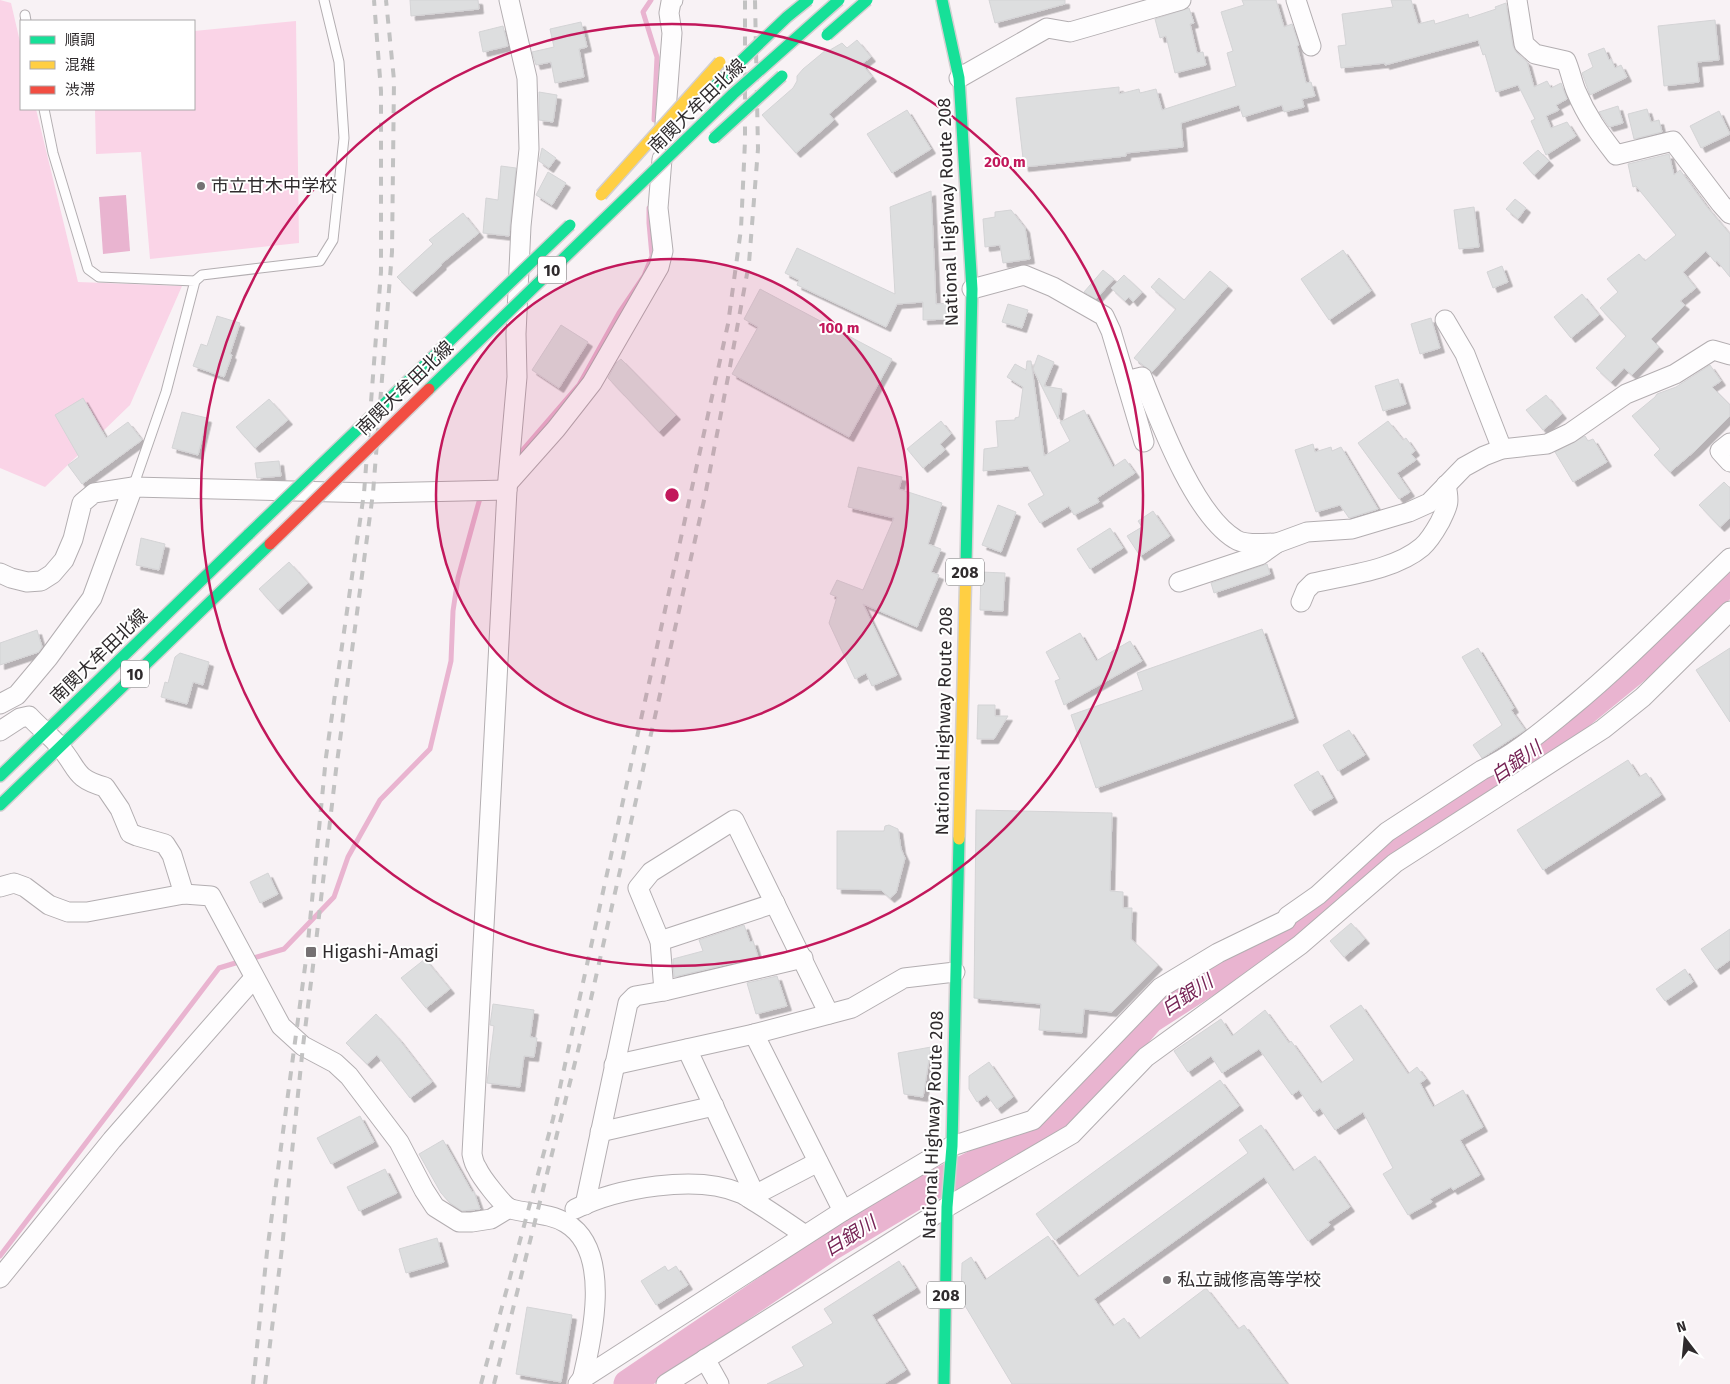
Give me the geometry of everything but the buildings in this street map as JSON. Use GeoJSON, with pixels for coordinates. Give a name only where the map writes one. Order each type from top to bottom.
{"type":"FeatureCollection","features":[{"type":"Feature","properties":{"kind":"main road","name":"南関大牟田北線"},"geometry":{"type":"LineString","coordinates":[[730,52],[598,199],[787,17],[808,0]]}},
{"type":"Feature","properties":{"kind":"main road","name":"南関大牟田北線"},"geometry":{"type":"LineString","coordinates":[[0,805],[733,94],[839,0]]}},
{"type":"Feature","properties":{"kind":"main road"},"geometry":{"type":"LineString","coordinates":[[818,43],[867,0]]}},
{"type":"Feature","properties":{"kind":"main road","name":"National Highway Route 208"},"geometry":{"type":"LineString","coordinates":[[942,0],[959,78],[972,289],[952,1146],[947,1207],[944,1384]]}},
{"type":"Feature","properties":{"kind":"main road"},"geometry":{"type":"LineString","coordinates":[[705,146],[789,69]]}},
{"type":"Feature","properties":{"kind":"main road"},"geometry":{"type":"LineString","coordinates":[[649,196],[670,177]]}},
{"type":"Feature","properties":{"kind":"main road","name":"南関大牟田北線"},"geometry":{"type":"LineString","coordinates":[[0,776],[580,216]]}},
{"type":"Feature","properties":{"kind":"main road"},"geometry":{"type":"LineString","coordinates":[[555,267],[599,240],[606,233]]}},
{"type":"Feature","properties":{"kind":"street"},"geometry":{"type":"LineString","coordinates":[[509,0],[527,78],[529,149],[521,226],[516,334],[517,377],[507,486],[472,1154],[476,1167],[484,1180],[508,1208],[537,1213],[566,1222],[581,1234],[592,1258],[596,1283],[596,1305],[581,1382]]}},
{"type":"Feature","properties":{"kind":"street"},"geometry":{"type":"LineString","coordinates":[[0,572],[27,582],[42,581],[52,574],[64,560],[73,539],[82,503],[94,493],[133,487],[373,493],[507,486],[556,429],[592,383],[659,267],[663,251],[658,208],[672,42],[669,13],[673,0]]}},
{"type":"Feature","properties":{"kind":"street"},"geometry":{"type":"LineString","coordinates":[[959,78],[1047,28],[1070,32],[1181,0]]}},
{"type":"Feature","properties":{"kind":"street"},"geometry":{"type":"LineString","coordinates":[[1296,0],[1311,46]]}},
{"type":"Feature","properties":{"kind":"street"},"geometry":{"type":"LineString","coordinates":[[1517,0],[1524,44],[1535,54],[1566,61],[1575,89],[1591,122],[1616,155],[1673,141],[1730,214]]}},
{"type":"Feature","properties":{"kind":"street"},"geometry":{"type":"LineString","coordinates":[[972,289],[1024,275],[1054,287],[1104,316],[1111,331],[1144,442]]}},
{"type":"Feature","properties":{"kind":"street"},"geometry":{"type":"LineString","coordinates":[[1445,320],[1465,354],[1502,449]]}},
{"type":"Feature","properties":{"kind":"street"},"geometry":{"type":"LineString","coordinates":[[1180,582],[1260,555],[1277,543],[1307,532],[1352,529],[1408,512],[1429,503],[1464,467],[1502,449],[1547,444],[1570,433],[1626,394],[1675,374],[1713,350],[1730,355]]}},
{"type":"Feature","properties":{"kind":"street"},"geometry":{"type":"LineString","coordinates":[[1126,381],[1142,377],[1170,445],[1196,493],[1215,522],[1236,540],[1277,543]]}},
{"type":"Feature","properties":{"kind":"street"},"geometry":{"type":"LineString","coordinates":[[1730,443],[1720,451],[1730,462]]}},
{"type":"Feature","properties":{"kind":"street"},"geometry":{"type":"LineString","coordinates":[[1301,602],[1306,590],[1313,583],[1386,566],[1422,547],[1435,532],[1449,502],[1446,485]]}},
{"type":"Feature","properties":{"kind":"street"},"geometry":{"type":"LineString","coordinates":[[0,704],[17,695],[48,658],[92,598],[133,487]]}},
{"type":"Feature","properties":{"kind":"street"},"geometry":{"type":"LineString","coordinates":[[581,1382],[805,1235],[952,1146],[1033,1120],[1160,988],[1218,953],[1286,920],[1288,916],[1318,895],[1387,832],[1482,770],[1498,762],[1550,724],[1610,675],[1730,558]]}},
{"type":"Feature","properties":{"kind":"street"},"geometry":{"type":"LineString","coordinates":[[666,1384],[947,1207],[1072,1134],[1146,1057],[1300,946],[1395,863],[1603,729],[1643,697],[1730,610]]}},
{"type":"Feature","properties":{"kind":"street"},"geometry":{"type":"LineString","coordinates":[[0,731],[20,718],[29,716],[60,747],[81,778],[105,787],[120,809],[130,832],[137,836],[165,844],[172,855],[184,894]]}},
{"type":"Feature","properties":{"kind":"street"},"geometry":{"type":"LineString","coordinates":[[664,991],[660,941],[638,888],[651,872],[734,820],[829,1014]]}},
{"type":"Feature","properties":{"kind":"street"},"geometry":{"type":"LineString","coordinates":[[0,887],[14,883],[25,887],[49,905],[68,912],[88,912],[184,894],[211,896],[254,978],[282,1026],[303,1046],[335,1063],[349,1076],[399,1142],[435,1207],[459,1222],[472,1222],[491,1218],[508,1208]]}},
{"type":"Feature","properties":{"kind":"street"},"geometry":{"type":"LineString","coordinates":[[660,941],[775,903]]}},
{"type":"Feature","properties":{"kind":"street"},"geometry":{"type":"LineString","coordinates":[[585,1205],[628,1003],[636,996],[803,958]]}},
{"type":"Feature","properties":{"kind":"street"},"geometry":{"type":"LineString","coordinates":[[614,1065],[754,1034],[852,1008],[904,978],[955,972]]}},
{"type":"Feature","properties":{"kind":"street"},"geometry":{"type":"LineString","coordinates":[[0,1278],[112,1140],[254,978]]}},
{"type":"Feature","properties":{"kind":"street"},"geometry":{"type":"LineString","coordinates":[[754,1034],[843,1211]]}},
{"type":"Feature","properties":{"kind":"street"},"geometry":{"type":"LineString","coordinates":[[686,1050],[714,1106],[752,1196]]}},
{"type":"Feature","properties":{"kind":"street"},"geometry":{"type":"LineString","coordinates":[[600,1132],[714,1106]]}},
{"type":"Feature","properties":{"kind":"street"},"geometry":{"type":"LineString","coordinates":[[752,1196],[818,1162]]}},
{"type":"Feature","properties":{"kind":"street"},"geometry":{"type":"LineString","coordinates":[[566,1222],[576,1208],[629,1191],[661,1185],[689,1184],[716,1186],[752,1196],[805,1235]]}},
{"type":"Feature","properties":{"kind":"street"},"geometry":{"type":"LineString","coordinates":[[705,1359],[719,1384]]}},
{"type":"Feature","properties":{"kind":"lane"},"geometry":{"type":"LineString","coordinates":[[133,487],[166,392],[195,281],[202,275],[320,261],[332,240],[344,138],[339,62],[324,0]]}},
{"type":"Feature","properties":{"kind":"lane"},"geometry":{"type":"LineString","coordinates":[[44,110],[53,153],[88,269],[99,277],[195,281]]}},
{"type":"Feature","properties":{"kind":"shaded area"},"geometry":{"type":"Polygon","coordinates":[[[0,0],[11,3],[20,42],[20,110],[36,110],[78,282],[182,286],[130,405],[45,487],[0,468],[0,0]]]}},
{"type":"Feature","properties":{"kind":"shaded area"},"geometry":{"type":"Polygon","coordinates":[[[296,21],[299,243],[150,259],[141,152],[96,154],[95,110],[195,110],[195,31],[296,21]]]}},
{"type":"Feature","properties":{"kind":"shaded area"},"geometry":{"type":"Polygon","coordinates":[[[126,195],[130,251],[103,254],[99,197],[126,195]]]}},
{"type":"Feature","properties":{"kind":"waterway"},"geometry":{"type":"LineString","coordinates":[[651,0],[643,12],[657,57],[654,120]]}},
{"type":"Feature","properties":{"kind":"waterway"},"geometry":{"type":"LineString","coordinates":[[515,459],[579,385],[619,313],[644,276],[652,256],[649,208]]}},
{"type":"Feature","properties":{"kind":"waterway"},"geometry":{"type":"LineString","coordinates":[[250,959],[284,949],[334,897],[348,857],[380,800],[430,749],[451,661],[453,611],[458,578],[480,498],[483,495]]}},
{"type":"Feature","properties":{"kind":"waterway","name":"白銀川"},"geometry":{"type":"LineString","coordinates":[[628,1384],[831,1246],[928,1188],[1061,1121],[1150,1019],[1318,911],[1368,860],[1401,836],[1475,791],[1565,727],[1642,664],[1730,579]]}},
{"type":"Feature","properties":{"kind":"waterway"},"geometry":{"type":"LineString","coordinates":[[0,1256],[219,968],[242,961]]}},
{"type":"Feature","properties":{"kind":"railway"},"geometry":{"type":"LineString","coordinates":[[253,1384],[267,1252],[307,952],[326,757],[364,493],[381,272],[381,91],[374,0]]}},
{"type":"Feature","properties":{"kind":"railway"},"geometry":{"type":"LineString","coordinates":[[265,1384],[336,770],[373,493],[392,252],[394,80],[386,0]]}},
{"type":"Feature","properties":{"kind":"railway"},"geometry":{"type":"LineString","coordinates":[[481,1384],[553,1119],[728,324],[741,229],[745,141],[745,0]]}},
{"type":"Feature","properties":{"kind":"railway"},"geometry":{"type":"LineString","coordinates":[[494,1384],[590,1003],[705,496],[729,372],[749,263],[758,149],[755,0]]}},
{"type":"Feature","properties":{"kind":"traffic: fast"},"geometry":{"type":"LineString","coordinates":[[715,86],[787,17],[808,0]]}},
{"type":"Feature","properties":{"kind":"traffic: fast"},"geometry":{"type":"LineString","coordinates":[[429,389],[733,94],[839,0]]}},
{"type":"Feature","properties":{"kind":"traffic: fast"},"geometry":{"type":"LineString","coordinates":[[827,35],[867,0]]}},
{"type":"Feature","properties":{"kind":"traffic: fast"},"geometry":{"type":"LineString","coordinates":[[942,0],[959,78],[972,289],[966,564]]}},
{"type":"Feature","properties":{"kind":"traffic: fast"},"geometry":{"type":"LineString","coordinates":[[714,138],[782,76]]}},
{"type":"Feature","properties":{"kind":"traffic: fast"},"geometry":{"type":"LineString","coordinates":[[249,534],[570,225]]}},
{"type":"Feature","properties":{"kind":"traffic: fast"},"geometry":{"type":"LineString","coordinates":[[0,776],[249,534]]}},
{"type":"Feature","properties":{"kind":"traffic: fast"},"geometry":{"type":"LineString","coordinates":[[0,805],[270,544]]}},
{"type":"Feature","properties":{"kind":"traffic: fast"},"geometry":{"type":"LineString","coordinates":[[944,1384],[947,1207],[952,1146],[959,839]]}},
{"type":"Feature","properties":{"kind":"traffic: slow"},"geometry":{"type":"LineString","coordinates":[[601,195],[720,62]]}},
{"type":"Feature","properties":{"kind":"traffic: slow"},"geometry":{"type":"LineString","coordinates":[[959,839],[966,564]]}},
{"type":"Feature","properties":{"kind":"traffic: jam"},"geometry":{"type":"LineString","coordinates":[[270,544],[429,389]]}},
{"type":"Feature","properties":{"kind":"place","name":"市立甘木中学校"},"geometry":{"type":"Point","coordinates":[201,186]}},
{"type":"Feature","properties":{"kind":"place","name":"Higashi-Amagi"},"geometry":{"type":"Point","coordinates":[311,952]}},
{"type":"Feature","properties":{"kind":"place","name":"私立誠修高等学校"},"geometry":{"type":"Point","coordinates":[1167,1280]}}]}
